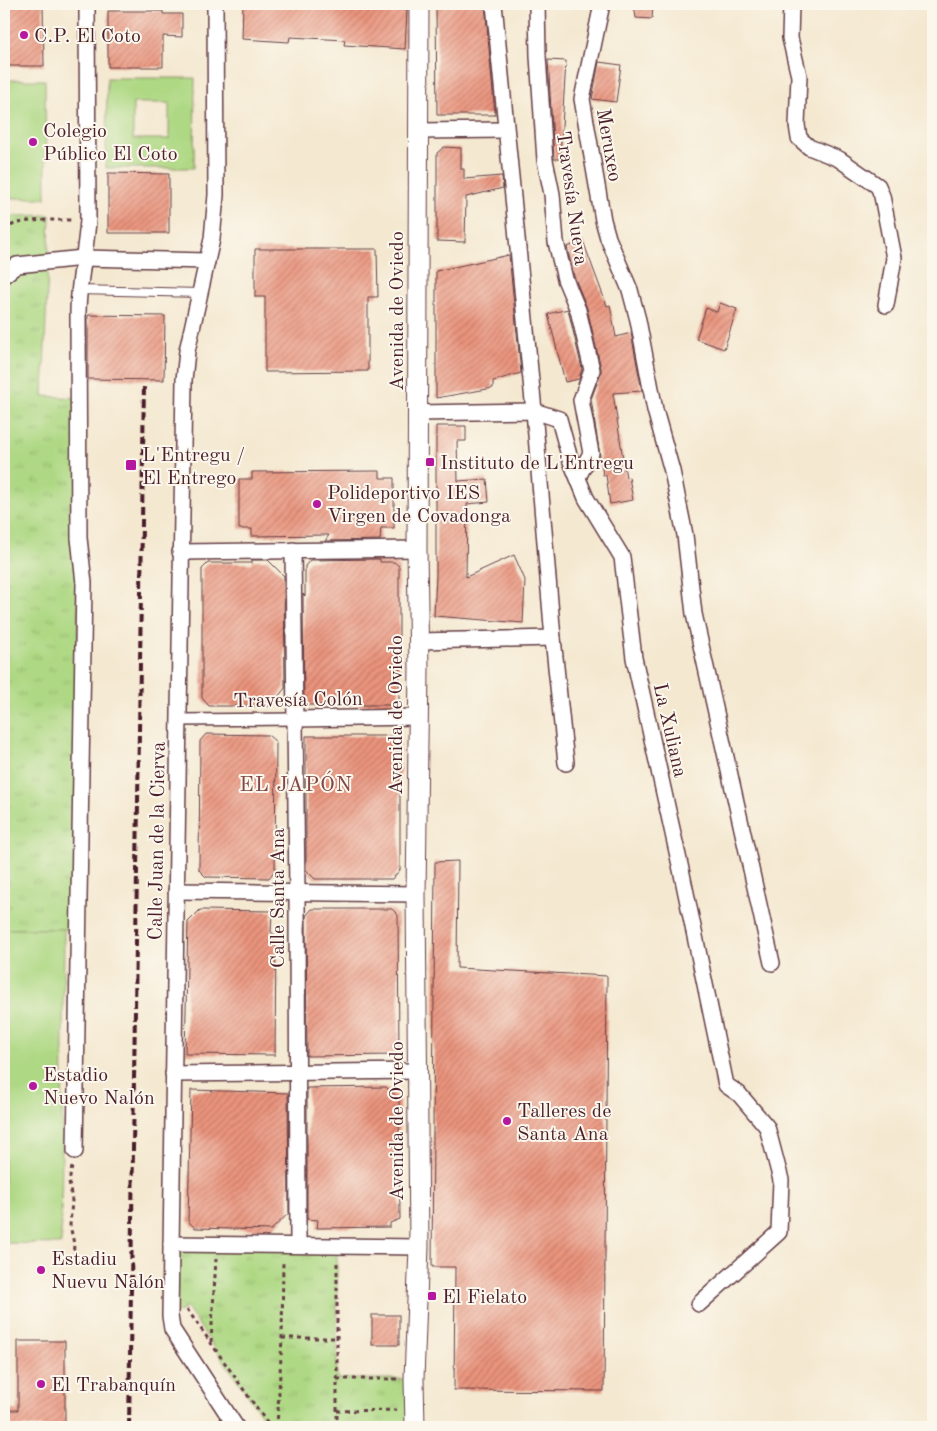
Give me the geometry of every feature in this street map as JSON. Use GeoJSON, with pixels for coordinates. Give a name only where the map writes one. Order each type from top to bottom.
{"type":"FeatureCollection","features":[{"type":"Feature","properties":{"kind":"street"},"geometry":{"type":"LineString","coordinates":[[74,1151],[84,583],[79,538],[79,290],[88,220],[87,4]]}},
{"type":"Feature","properties":{"kind":"street","name":"Calle Juan de la Cierva"},"geometry":{"type":"LineString","coordinates":[[215,4],[216,195],[212,239],[187,351],[184,380],[170,1316],[172,1329],[236,1427]]}},
{"type":"Feature","properties":{"kind":"street","name":"Avenida de Oviedo"},"geometry":{"type":"LineString","coordinates":[[415,1418],[414,1379],[419,1247],[416,894],[419,642],[417,549],[419,4]]}},
{"type":"Feature","properties":{"kind":"street"},"geometry":{"type":"LineString","coordinates":[[494,4],[566,763]]}},
{"type":"Feature","properties":{"kind":"street","name":"Travesía Nueva"},"geometry":{"type":"LineString","coordinates":[[537,4],[538,56],[545,160],[552,194],[556,242],[565,279],[578,310],[592,370],[581,400],[591,453],[578,477]]}},
{"type":"Feature","properties":{"kind":"street","name":"Meruxeo"},"geometry":{"type":"LineString","coordinates":[[602,4],[582,98],[603,220],[608,238],[630,290],[638,320],[655,410],[672,471],[686,535],[694,614],[772,963]]}},
{"type":"Feature","properties":{"kind":"street"},"geometry":{"type":"LineString","coordinates":[[791,4],[790,38],[799,76],[797,125],[800,138],[809,147],[839,159],[878,186],[882,196],[894,258],[886,305]]}},
{"type":"Feature","properties":{"kind":"street"},"geometry":{"type":"LineString","coordinates":[[419,131],[505,130]]}},
{"type":"Feature","properties":{"kind":"street"},"geometry":{"type":"LineString","coordinates":[[4,275],[17,265],[83,258],[207,261]]}},
{"type":"Feature","properties":{"kind":"street"},"geometry":{"type":"LineString","coordinates":[[418,413],[534,411]]}},
{"type":"Feature","properties":{"kind":"street","name":"La Xuliana"},"geometry":{"type":"LineString","coordinates":[[534,411],[559,419],[570,459],[586,498],[622,557],[634,658],[680,864],[726,1085],[739,1094],[766,1127],[781,1180],[779,1232],[699,1304]]}},
{"type":"Feature","properties":{"kind":"street"},"geometry":{"type":"LineString","coordinates":[[180,552],[417,549]]}},
{"type":"Feature","properties":{"kind":"street","name":"Calle Santa Ana"},"geometry":{"type":"LineString","coordinates":[[291,1245],[297,1072],[293,550]]}},
{"type":"Feature","properties":{"kind":"street"},"geometry":{"type":"LineString","coordinates":[[419,642],[553,638]]}},
{"type":"Feature","properties":{"kind":"street","name":"Travesía Colón"},"geometry":{"type":"LineString","coordinates":[[178,720],[418,717]]}},
{"type":"Feature","properties":{"kind":"street"},"geometry":{"type":"LineString","coordinates":[[176,891],[416,894]]}},
{"type":"Feature","properties":{"kind":"street"},"geometry":{"type":"LineString","coordinates":[[173,1074],[418,1071]]}},
{"type":"Feature","properties":{"kind":"street"},"geometry":{"type":"LineString","coordinates":[[171,1244],[419,1247]]}},
{"type":"Feature","properties":{"kind":"lane"},"geometry":{"type":"LineString","coordinates":[[79,290],[200,293]]}},
{"type":"Feature","properties":{"kind":"path"},"geometry":{"type":"LineString","coordinates":[[4,230],[7,227],[33,220],[88,220]]}},
{"type":"Feature","properties":{"kind":"path"},"geometry":{"type":"LineString","coordinates":[[73,1260],[74,1244],[70,1225],[72,1201],[69,1182],[74,1151]]}},
{"type":"Feature","properties":{"kind":"path"},"geometry":{"type":"LineString","coordinates":[[211,1343],[218,1245]]}},
{"type":"Feature","properties":{"kind":"path"},"geometry":{"type":"LineString","coordinates":[[277,1427],[282,1338],[291,1245]]}},
{"type":"Feature","properties":{"kind":"path"},"geometry":{"type":"LineString","coordinates":[[337,1246],[337,1427]]}},
{"type":"Feature","properties":{"kind":"path"},"geometry":{"type":"LineString","coordinates":[[170,1316],[186,1308],[270,1427]]}},
{"type":"Feature","properties":{"kind":"path"},"geometry":{"type":"LineString","coordinates":[[282,1338],[338,1338]]}},
{"type":"Feature","properties":{"kind":"path"},"geometry":{"type":"LineString","coordinates":[[337,1379],[414,1379]]}},
{"type":"Feature","properties":{"kind":"path"},"geometry":{"type":"LineString","coordinates":[[337,1410],[415,1418]]}},
{"type":"Feature","properties":{"kind":"green space"},"geometry":{"type":"Polygon","coordinates":[[[107,78],[195,78],[194,168],[106,168],[107,78]],[[133,103],[133,139],[169,139],[169,103],[133,103]]]}},
{"type":"Feature","properties":{"kind":"green space"},"geometry":{"type":"Polygon","coordinates":[[[4,80],[45,80],[46,198],[4,198],[4,80]]]}},
{"type":"Feature","properties":{"kind":"green space"},"geometry":{"type":"Polygon","coordinates":[[[50,215],[43,396],[78,398],[78,929],[4,929],[4,216],[50,215]]]}},
{"type":"Feature","properties":{"kind":"green space","name":"Estadio Nuevo Nalón"},"geometry":{"type":"Polygon","coordinates":[[[4,929],[64,929],[61,1244],[4,1243],[4,929]]]}},
{"type":"Feature","properties":{"kind":"green space"},"geometry":{"type":"Polygon","coordinates":[[[171,1244],[337,1246],[337,1379],[414,1379],[415,1427],[270,1427],[187,1308],[170,1316],[171,1244]]]}},
{"type":"Feature","properties":{"kind":"building","name":"C.P. El Coto"},"geometry":{"type":"Polygon","coordinates":[[[4,4],[43,4],[44,66],[4,66],[4,4]]]}},
{"type":"Feature","properties":{"kind":"building"},"geometry":{"type":"Polygon","coordinates":[[[243,4],[327,4],[407,9],[405,49],[344,45],[345,40],[290,37],[289,42],[242,39],[243,4]]]}},
{"type":"Feature","properties":{"kind":"building"},"geometry":{"type":"Polygon","coordinates":[[[436,4],[485,4],[495,115],[437,115],[436,4]]]}},
{"type":"Feature","properties":{"kind":"building"},"geometry":{"type":"Polygon","coordinates":[[[634,4],[653,4],[652,19],[636,18],[634,4]]]}},
{"type":"Feature","properties":{"kind":"building"},"geometry":{"type":"Polygon","coordinates":[[[108,11],[163,11],[163,14],[182,14],[182,37],[163,36],[163,67],[108,67],[108,11]]]}},
{"type":"Feature","properties":{"kind":"building"},"geometry":{"type":"Polygon","coordinates":[[[548,60],[566,61],[560,159],[554,159],[548,60]]]}},
{"type":"Feature","properties":{"kind":"building"},"geometry":{"type":"Polygon","coordinates":[[[599,62],[621,65],[616,102],[592,99],[599,62]]]}},
{"type":"Feature","properties":{"kind":"building"},"geometry":{"type":"Polygon","coordinates":[[[444,147],[461,148],[461,169],[464,169],[464,179],[502,176],[503,188],[466,197],[465,242],[437,241],[437,153],[444,147]]]}},
{"type":"Feature","properties":{"kind":"building"},"geometry":{"type":"Polygon","coordinates":[[[108,173],[169,174],[169,233],[108,233],[108,173]]]}},
{"type":"Feature","properties":{"kind":"building"},"geometry":{"type":"Polygon","coordinates":[[[583,241],[607,306],[610,305],[616,337],[631,333],[642,391],[613,393],[626,478],[629,477],[633,500],[610,504],[606,475],[603,475],[591,399],[601,373],[601,368],[587,308],[574,276],[567,247],[583,241]]]}},
{"type":"Feature","properties":{"kind":"building"},"geometry":{"type":"Polygon","coordinates":[[[255,249],[377,249],[378,297],[368,297],[368,371],[265,372],[265,297],[255,297],[255,249]]]}},
{"type":"Feature","properties":{"kind":"building"},"geometry":{"type":"Polygon","coordinates":[[[509,255],[521,373],[493,381],[493,388],[436,398],[436,271],[509,255]]]}},
{"type":"Feature","properties":{"kind":"building"},"geometry":{"type":"Polygon","coordinates":[[[720,303],[737,309],[724,349],[696,339],[706,308],[717,312],[720,303]]]}},
{"type":"Feature","properties":{"kind":"building"},"geometry":{"type":"Polygon","coordinates":[[[568,309],[582,369],[579,379],[565,382],[548,314],[568,309]]]}},
{"type":"Feature","properties":{"kind":"building"},"geometry":{"type":"Polygon","coordinates":[[[88,315],[165,316],[164,380],[88,379],[88,315]]]}},
{"type":"Feature","properties":{"kind":"building"},"geometry":{"type":"Polygon","coordinates":[[[436,426],[466,426],[466,441],[457,441],[458,481],[487,479],[489,502],[467,504],[466,577],[514,555],[525,580],[523,623],[434,616],[436,576],[436,426]]]}},
{"type":"Feature","properties":{"kind":"building","name":"Polideportivo IES Virgen de Covadonga"},"geometry":{"type":"Polygon","coordinates":[[[380,471],[380,478],[394,478],[394,528],[381,528],[380,540],[325,541],[329,535],[252,536],[252,529],[239,529],[239,479],[252,479],[252,472],[380,471]]]}},
{"type":"Feature","properties":{"kind":"building"},"geometry":{"type":"Polygon","coordinates":[[[380,559],[380,562],[394,562],[399,566],[399,705],[304,705],[303,594],[305,596],[305,566],[310,560],[380,559]]]}},
{"type":"Feature","properties":{"kind":"building"},"geometry":{"type":"Polygon","coordinates":[[[252,560],[268,560],[284,576],[285,688],[271,706],[209,706],[202,698],[202,569],[208,563],[252,563],[252,560]]]}},
{"type":"Feature","properties":{"kind":"building"},"geometry":{"type":"Polygon","coordinates":[[[206,734],[268,735],[276,742],[275,870],[269,878],[206,877],[199,870],[200,741],[206,734]]]}},
{"type":"Feature","properties":{"kind":"building"},"geometry":{"type":"Polygon","coordinates":[[[306,736],[393,736],[400,741],[400,870],[392,879],[315,879],[306,870],[306,736]]]}},
{"type":"Feature","properties":{"kind":"building"},"geometry":{"type":"Polygon","coordinates":[[[458,861],[457,968],[607,976],[604,1391],[454,1390],[455,1267],[432,1267],[435,862],[458,861]]]}},
{"type":"Feature","properties":{"kind":"building"},"geometry":{"type":"Polygon","coordinates":[[[312,909],[392,909],[398,915],[399,1055],[307,1056],[306,916],[312,909]]]}},
{"type":"Feature","properties":{"kind":"building"},"geometry":{"type":"Polygon","coordinates":[[[200,910],[272,911],[271,932],[276,936],[275,1055],[185,1054],[188,922],[200,910]]]}},
{"type":"Feature","properties":{"kind":"building"},"geometry":{"type":"Polygon","coordinates":[[[386,1087],[399,1099],[400,1219],[390,1223],[390,1227],[317,1228],[318,1220],[307,1219],[307,1088],[386,1087]]]}},
{"type":"Feature","properties":{"kind":"building"},"geometry":{"type":"Polygon","coordinates":[[[191,1090],[288,1093],[289,1213],[271,1230],[195,1228],[188,1221],[191,1090]]]}},
{"type":"Feature","properties":{"kind":"building"},"geometry":{"type":"Polygon","coordinates":[[[372,1315],[399,1315],[399,1345],[372,1345],[372,1315]]]}},
{"type":"Feature","properties":{"kind":"building","name":"El Trabanquín"},"geometry":{"type":"Polygon","coordinates":[[[18,1341],[65,1341],[65,1427],[4,1427],[4,1410],[18,1410],[18,1341]]]}},
{"type":"Feature","properties":{"kind":"railway"},"geometry":{"type":"LineString","coordinates":[[129,1427],[144,384]]}},
{"type":"Feature","properties":{"kind":"place","name":"C.P. El Coto"},"geometry":{"type":"Point","coordinates":[24,35]}},
{"type":"Feature","properties":{"kind":"place","name":"Colegio Público El Coto"},"geometry":{"type":"Point","coordinates":[33,142]}},
{"type":"Feature","properties":{"kind":"place","name":"Instituto de L'Entregu"},"geometry":{"type":"Point","coordinates":[430,462]}},
{"type":"Feature","properties":{"kind":"place","name":"L'Entregu / El Entrego"},"geometry":{"type":"Point","coordinates":[131,465]}},
{"type":"Feature","properties":{"kind":"place","name":"Polideportivo IES Virgen de Covadonga"},"geometry":{"type":"Point","coordinates":[317,504]}},
{"type":"Feature","properties":{"kind":"place","name":"Estadio Nuevo Nalón"},"geometry":{"type":"Point","coordinates":[33,1086]}},
{"type":"Feature","properties":{"kind":"place","name":"Talleres de Santa Ana"},"geometry":{"type":"Point","coordinates":[507,1121]}},
{"type":"Feature","properties":{"kind":"place","name":"Estadiu Nuevu Nalón"},"geometry":{"type":"Point","coordinates":[41,1270]}},
{"type":"Feature","properties":{"kind":"place","name":"El Fielato"},"geometry":{"type":"Point","coordinates":[432,1296]}},
{"type":"Feature","properties":{"kind":"place","name":"El Trabanquín"},"geometry":{"type":"Point","coordinates":[41,1384]}},
{"type":"Feature","properties":{"kind":"district","name":"EL JAPÓN"},"geometry":{"type":"Point","coordinates":[296,784]}}]}
